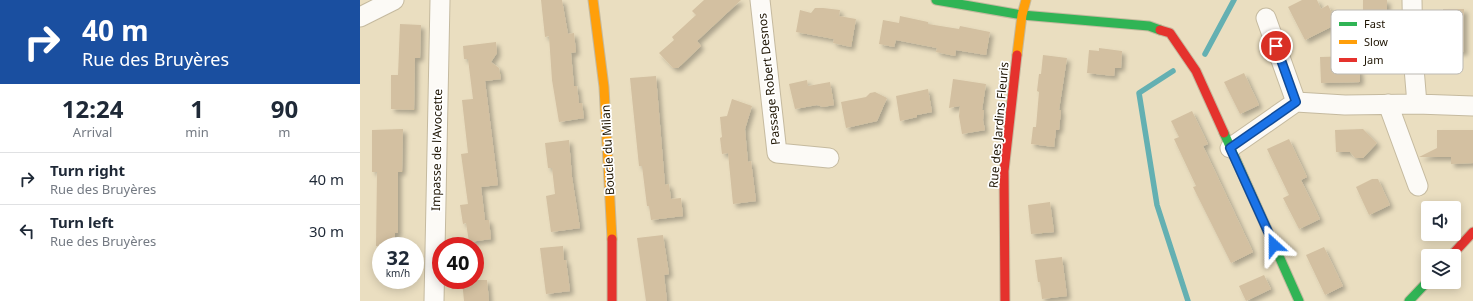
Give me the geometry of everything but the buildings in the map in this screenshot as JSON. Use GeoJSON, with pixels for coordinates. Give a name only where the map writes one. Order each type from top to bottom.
{"type":"FeatureCollection","features":[{"type":"Feature","properties":{"kind":"street"},"geometry":{"type":"LineString","coordinates":[[360,17],[394,0]]}},
{"type":"Feature","properties":{"kind":"street","name":"Impasse de l'Avocette"},"geometry":{"type":"LineString","coordinates":[[434,301],[440,0]]}},
{"type":"Feature","properties":{"kind":"street","name":"Boucle du Milan"},"geometry":{"type":"LineString","coordinates":[[593,0],[604,87],[612,237],[612,301]]}},
{"type":"Feature","properties":{"kind":"street","name":"Passage Robert Desnos"},"geometry":{"type":"LineString","coordinates":[[760,0],[777,153],[829,158]]}},
{"type":"Feature","properties":{"kind":"street"},"geometry":{"type":"LineString","coordinates":[[936,0],[1022,15],[1149,26],[1170,33],[1196,71],[1299,301]]}},
{"type":"Feature","properties":{"kind":"street","name":"Rue des Jardins Fleuris"},"geometry":{"type":"LineString","coordinates":[[1005,301],[1004,171],[1022,15],[1026,0]]}},
{"type":"Feature","properties":{"kind":"street"},"geometry":{"type":"LineString","coordinates":[[1412,0],[1412,10]]}},
{"type":"Feature","properties":{"kind":"street"},"geometry":{"type":"LineString","coordinates":[[1266,18],[1296,102]]}},
{"type":"Feature","properties":{"kind":"street"},"geometry":{"type":"LineString","coordinates":[[1414,74],[1417,104]]}},
{"type":"Feature","properties":{"kind":"street"},"geometry":{"type":"LineString","coordinates":[[1230,148],[1296,102],[1345,105],[1417,104],[1473,106]]}},
{"type":"Feature","properties":{"kind":"street"},"geometry":{"type":"LineString","coordinates":[[1388,104],[1418,186]]}},
{"type":"Feature","properties":{"kind":"street"},"geometry":{"type":"LineString","coordinates":[[1457,249],[1473,232]]}},
{"type":"Feature","properties":{"kind":"street"},"geometry":{"type":"LineString","coordinates":[[1409,301],[1421,288]]}},
{"type":"Feature","properties":{"kind":"waterway"},"geometry":{"type":"LineString","coordinates":[[1205,54],[1234,0]]}},
{"type":"Feature","properties":{"kind":"waterway"},"geometry":{"type":"LineString","coordinates":[[1173,71],[1139,93],[1157,205],[1188,301]]}},
{"type":"Feature","properties":{"kind":"traffic: fast"},"geometry":{"type":"LineString","coordinates":[[936,0],[1022,15],[1149,26],[1160,30]]}},
{"type":"Feature","properties":{"kind":"traffic: fast"},"geometry":{"type":"LineString","coordinates":[[1224,133],[1299,301]]}},
{"type":"Feature","properties":{"kind":"traffic: fast"},"geometry":{"type":"LineString","coordinates":[[1409,301],[1421,288]]}},
{"type":"Feature","properties":{"kind":"traffic: slow"},"geometry":{"type":"LineString","coordinates":[[593,0],[604,87],[612,239]]}},
{"type":"Feature","properties":{"kind":"traffic: slow"},"geometry":{"type":"LineString","coordinates":[[1017,55],[1022,15],[1026,0]]}},
{"type":"Feature","properties":{"kind":"traffic: jam"},"geometry":{"type":"LineString","coordinates":[[1160,30],[1170,33],[1196,71],[1224,133]]}},
{"type":"Feature","properties":{"kind":"traffic: jam"},"geometry":{"type":"LineString","coordinates":[[1005,301],[1004,171],[1017,55]]}},
{"type":"Feature","properties":{"kind":"traffic: jam"},"geometry":{"type":"LineString","coordinates":[[1457,249],[1473,232]]}},
{"type":"Feature","properties":{"kind":"traffic: jam"},"geometry":{"type":"LineString","coordinates":[[612,239],[612,301]]}},
{"type":"Feature","properties":{"kind":"route"},"geometry":{"type":"LineString","coordinates":[[1274,245],[1230,148],[1296,102],[1276,46]]}}]}
